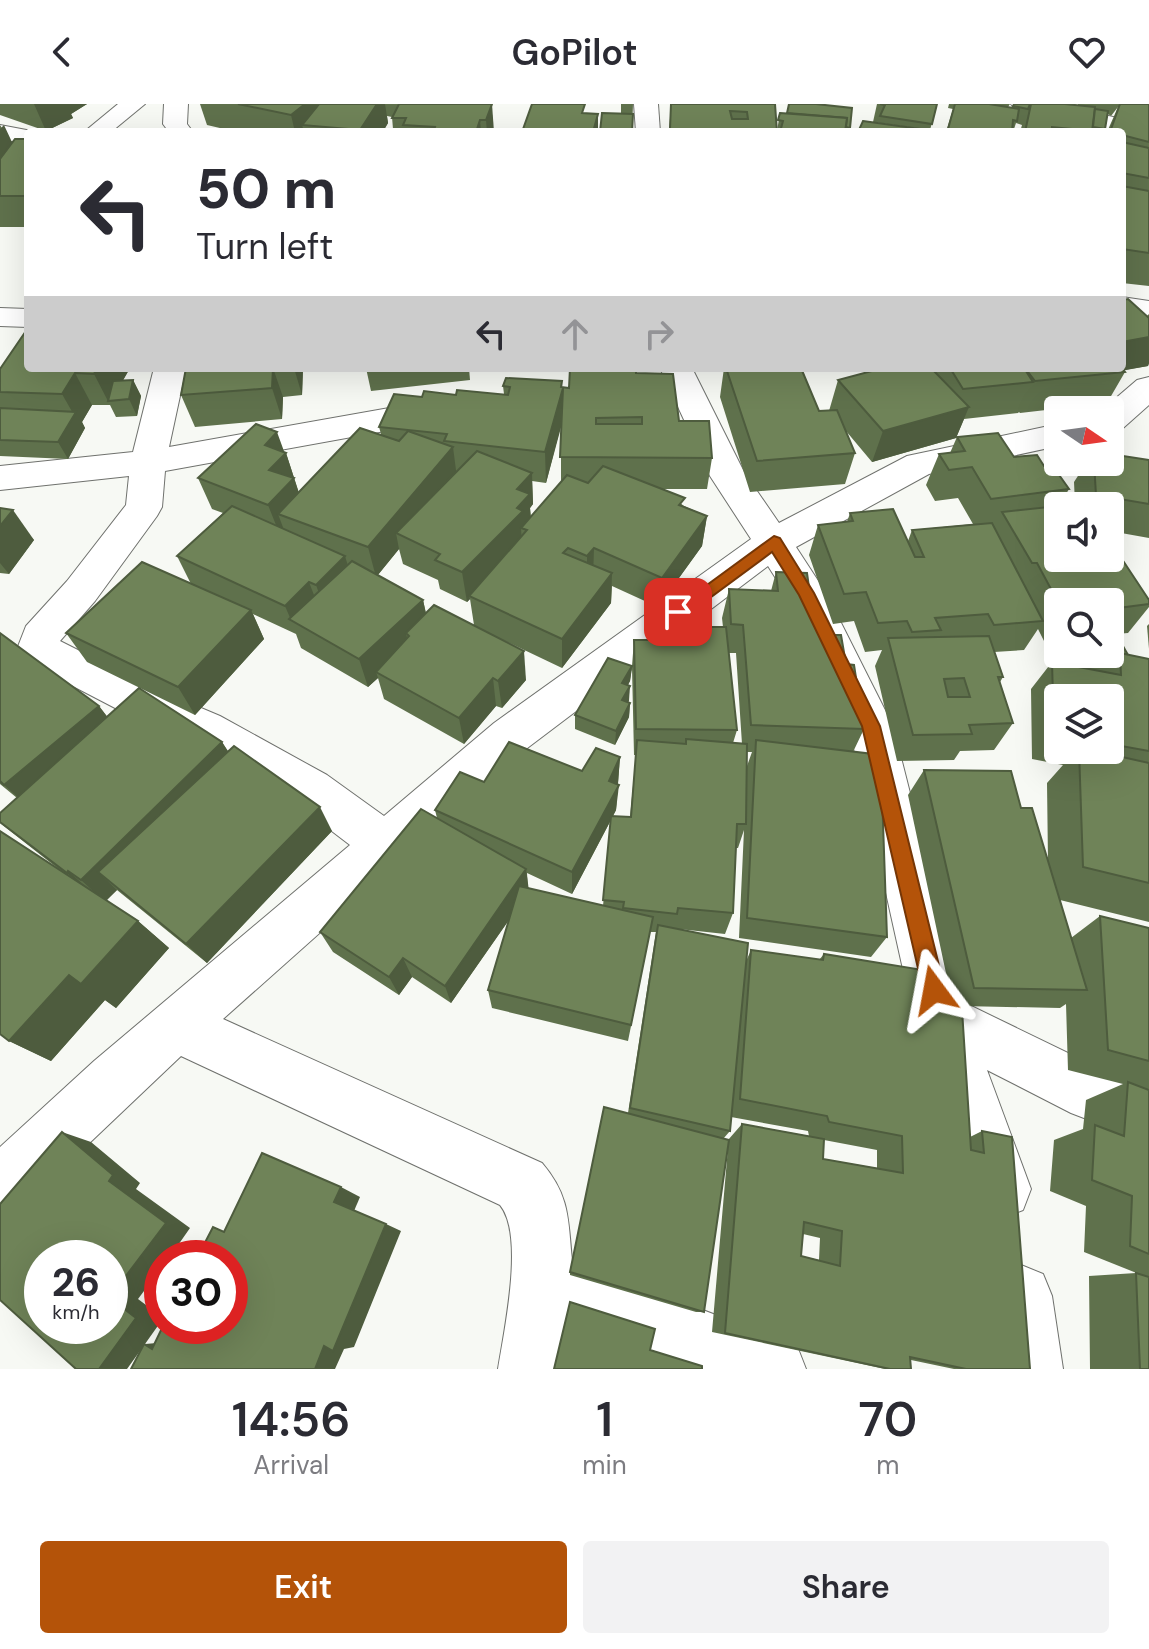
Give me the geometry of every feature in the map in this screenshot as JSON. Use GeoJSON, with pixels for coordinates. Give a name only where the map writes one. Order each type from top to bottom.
{"type":"FeatureCollection","features":[{"type":"Feature","properties":{"kind":"street"},"geometry":{"type":"LineString","coordinates":[[101,128],[133,104]]}},
{"type":"Feature","properties":{"kind":"street"},"geometry":{"type":"LineString","coordinates":[[176,104],[175,124],[178,128]]}},
{"type":"Feature","properties":{"kind":"street"},"geometry":{"type":"LineString","coordinates":[[646,104],[648,128]]}},
{"type":"Feature","properties":{"kind":"street"},"geometry":{"type":"LineString","coordinates":[[1023,104],[1066,108],[1149,132]]}},
{"type":"Feature","properties":{"kind":"street"},"geometry":{"type":"LineString","coordinates":[[0,132],[24,136]]}},
{"type":"Feature","properties":{"kind":"street"},"geometry":{"type":"LineString","coordinates":[[1126,307],[1149,310]]}},
{"type":"Feature","properties":{"kind":"street"},"geometry":{"type":"LineString","coordinates":[[0,317],[24,318]]}},
{"type":"Feature","properties":{"kind":"street"},"geometry":{"type":"LineString","coordinates":[[169,372],[148,462],[144,507],[81,591],[40,637],[38,649],[218,736],[311,789],[386,844]]}},
{"type":"Feature","properties":{"kind":"street"},"geometry":{"type":"LineString","coordinates":[[668,375],[728,476],[806,593],[871,726],[941,1019],[1008,1206],[1031,1369]]}},
{"type":"Feature","properties":{"kind":"street"},"geometry":{"type":"LineString","coordinates":[[1124,409],[1149,387]]}},
{"type":"Feature","properties":{"kind":"street"},"geometry":{"type":"LineString","coordinates":[[0,478],[148,462],[473,406]]}},
{"type":"Feature","properties":{"kind":"street"},"geometry":{"type":"LineString","coordinates":[[0,1187],[113,1080],[510,736],[774,542],[919,464],[1044,438]]}},
{"type":"Feature","properties":{"kind":"street"},"geometry":{"type":"LineString","coordinates":[[941,1019],[1091,1093],[1149,1115]]}},
{"type":"Feature","properties":{"kind":"street"},"geometry":{"type":"LineString","coordinates":[[177,1026],[521,1184],[537,1203],[543,1280],[530,1369]]}},
{"type":"Feature","properties":{"kind":"street"},"geometry":{"type":"LineString","coordinates":[[543,1280],[774,1369]]}},
{"type":"Feature","properties":{"kind":"building"},"geometry":{"type":"Polygon","coordinates":[[[238,104],[305,104],[291,115],[238,104]]]}},
{"type":"Feature","properties":{"kind":"building"},"geometry":{"type":"Polygon","coordinates":[[[319,104],[377,104],[361,128],[302,125],[319,104]]]}},
{"type":"Feature","properties":{"kind":"building"},"geometry":{"type":"Polygon","coordinates":[[[399,104],[492,104],[486,120],[480,120],[477,128],[403,125],[406,118],[392,118],[399,104]]]}},
{"type":"Feature","properties":{"kind":"building"},"geometry":{"type":"Polygon","coordinates":[[[532,104],[585,104],[582,113],[598,114],[594,128],[523,128],[532,104]]]}},
{"type":"Feature","properties":{"kind":"building"},"geometry":{"type":"Polygon","coordinates":[[[671,104],[775,104],[777,128],[670,128],[671,104]],[[730,111],[732,119],[748,119],[747,112],[730,111]]]}},
{"type":"Feature","properties":{"kind":"building"},"geometry":{"type":"Polygon","coordinates":[[[789,104],[852,108],[850,128],[846,127],[847,118],[787,113],[789,104]]]}},
{"type":"Feature","properties":{"kind":"building"},"geometry":{"type":"Polygon","coordinates":[[[880,104],[937,104],[932,124],[880,116],[885,105],[880,104]]]}},
{"type":"Feature","properties":{"kind":"building"},"geometry":{"type":"Polygon","coordinates":[[[955,104],[989,104],[1019,109],[1012,128],[948,128],[955,104]]]}},
{"type":"Feature","properties":{"kind":"building"},"geometry":{"type":"Polygon","coordinates":[[[1014,104],[1030,104],[1028,109],[1014,104]]]}},
{"type":"Feature","properties":{"kind":"building"},"geometry":{"type":"Polygon","coordinates":[[[1031,104],[1095,107],[1092,128],[1026,128],[1031,104]]]}},
{"type":"Feature","properties":{"kind":"building"},"geometry":{"type":"Polygon","coordinates":[[[1120,104],[1149,104],[1149,142],[1126,136],[1126,128],[1111,128],[1120,104]]]}},
{"type":"Feature","properties":{"kind":"building"},"geometry":{"type":"Polygon","coordinates":[[[1095,109],[1108,111],[1105,128],[1093,127],[1095,109]]]}},
{"type":"Feature","properties":{"kind":"building"},"geometry":{"type":"Polygon","coordinates":[[[602,113],[633,114],[632,128],[600,128],[602,113]]]}},
{"type":"Feature","properties":{"kind":"building"},"geometry":{"type":"Polygon","coordinates":[[[780,113],[847,118],[846,128],[781,128],[783,121],[778,120],[780,113]]]}},
{"type":"Feature","properties":{"kind":"building"},"geometry":{"type":"Polygon","coordinates":[[[863,121],[913,128],[860,128],[863,121]]]}},
{"type":"Feature","properties":{"kind":"building"},"geometry":{"type":"Polygon","coordinates":[[[15,139],[24,139],[24,196],[0,196],[0,159],[15,139]]]}},
{"type":"Feature","properties":{"kind":"building"},"geometry":{"type":"Polygon","coordinates":[[[1126,143],[1149,148],[1149,178],[1126,174],[1126,143]]]}},
{"type":"Feature","properties":{"kind":"building"},"geometry":{"type":"Polygon","coordinates":[[[1126,187],[1149,191],[1149,253],[1126,250],[1126,187]]]}},
{"type":"Feature","properties":{"kind":"building"},"geometry":{"type":"Polygon","coordinates":[[[1126,299],[1149,318],[1149,337],[1126,341],[1126,299]]]}},
{"type":"Feature","properties":{"kind":"building"},"geometry":{"type":"Polygon","coordinates":[[[24,334],[24,372],[95,372],[75,373],[62,394],[0,392],[0,369],[24,334]]]}},
{"type":"Feature","properties":{"kind":"building"},"geometry":{"type":"Polygon","coordinates":[[[185,372],[273,372],[272,388],[181,395],[185,372]]]}},
{"type":"Feature","properties":{"kind":"building"},"geometry":{"type":"Polygon","coordinates":[[[570,372],[673,374],[679,421],[709,421],[712,458],[560,457],[563,388],[545,452],[444,441],[447,434],[379,427],[394,394],[422,397],[424,391],[456,395],[457,390],[508,395],[510,387],[503,386],[506,378],[562,381],[561,387],[569,388],[570,372]],[[642,417],[596,418],[596,424],[642,424],[642,417]]]}},
{"type":"Feature","properties":{"kind":"building"},"geometry":{"type":"Polygon","coordinates":[[[727,372],[803,372],[819,411],[837,410],[855,453],[757,461],[727,372]]]}},
{"type":"Feature","properties":{"kind":"building"},"geometry":{"type":"Polygon","coordinates":[[[868,372],[935,372],[969,407],[883,431],[838,380],[868,372]]]}},
{"type":"Feature","properties":{"kind":"building"},"geometry":{"type":"Polygon","coordinates":[[[952,372],[1027,372],[1033,382],[963,389],[952,372]]]}},
{"type":"Feature","properties":{"kind":"building"},"geometry":{"type":"Polygon","coordinates":[[[1028,372],[1125,372],[1035,381],[1028,372]]]}},
{"type":"Feature","properties":{"kind":"building"},"geometry":{"type":"Polygon","coordinates":[[[133,380],[129,399],[108,401],[113,381],[133,380]]]}},
{"type":"Feature","properties":{"kind":"building"},"geometry":{"type":"Polygon","coordinates":[[[0,408],[76,412],[58,442],[0,440],[0,408]]]}},
{"type":"Feature","properties":{"kind":"building"},"geometry":{"type":"Polygon","coordinates":[[[256,424],[277,432],[265,445],[286,453],[269,470],[294,478],[268,505],[198,478],[256,424]]]}},
{"type":"Feature","properties":{"kind":"building"},"geometry":{"type":"Polygon","coordinates":[[[360,428],[399,441],[408,431],[453,447],[368,547],[278,514],[360,428]]]}},
{"type":"Feature","properties":{"kind":"building"},"geometry":{"type":"Polygon","coordinates":[[[998,433],[1014,457],[1037,455],[1044,466],[1044,476],[1060,476],[1069,489],[991,499],[972,467],[949,470],[939,454],[965,451],[957,437],[998,433]]]}},
{"type":"Feature","properties":{"kind":"building"},"geometry":{"type":"Polygon","coordinates":[[[477,451],[532,473],[517,489],[530,494],[517,508],[523,511],[462,572],[435,560],[440,554],[396,533],[477,451]]]}},
{"type":"Feature","properties":{"kind":"building"},"geometry":{"type":"Polygon","coordinates":[[[1124,456],[1149,460],[1149,504],[1124,500],[1124,492],[1096,492],[1095,476],[1124,476],[1124,456]]]}},
{"type":"Feature","properties":{"kind":"building"},"geometry":{"type":"Polygon","coordinates":[[[603,466],[685,498],[679,505],[707,516],[662,578],[594,548],[587,556],[568,548],[563,553],[612,573],[562,639],[469,596],[527,530],[521,528],[567,475],[588,483],[603,466]]]}},
{"type":"Feature","properties":{"kind":"building"},"geometry":{"type":"Polygon","coordinates":[[[232,506],[345,556],[316,585],[309,582],[285,606],[177,556],[232,506]]]}},
{"type":"Feature","properties":{"kind":"building"},"geometry":{"type":"Polygon","coordinates":[[[0,508],[13,510],[0,526],[0,508]]]}},
{"type":"Feature","properties":{"kind":"building"},"geometry":{"type":"Polygon","coordinates":[[[1044,508],[1044,572],[1124,572],[1124,562],[1149,604],[1124,607],[1124,588],[1050,588],[1002,512],[1044,508]]]}},
{"type":"Feature","properties":{"kind":"building"},"geometry":{"type":"Polygon","coordinates":[[[893,509],[915,557],[924,557],[912,530],[992,523],[1043,621],[994,625],[988,614],[935,618],[941,630],[912,632],[907,621],[878,623],[866,592],[844,594],[818,525],[853,521],[850,513],[893,509]]]}},
{"type":"Feature","properties":{"kind":"building"},"geometry":{"type":"Polygon","coordinates":[[[352,561],[423,600],[359,659],[289,619],[352,561]]]}},
{"type":"Feature","properties":{"kind":"building"},"geometry":{"type":"Polygon","coordinates":[[[142,562],[251,610],[178,687],[66,633],[142,562]]]}},
{"type":"Feature","properties":{"kind":"building"},"geometry":{"type":"Polygon","coordinates":[[[776,572],[807,573],[813,616],[824,616],[827,635],[841,635],[846,664],[854,665],[864,729],[751,725],[743,625],[731,624],[729,589],[778,591],[776,572]]]}},
{"type":"Feature","properties":{"kind":"building"},"geometry":{"type":"Polygon","coordinates":[[[434,605],[524,651],[498,681],[493,678],[459,718],[376,672],[409,636],[406,633],[434,605]]]}},
{"type":"Feature","properties":{"kind":"building"},"geometry":{"type":"Polygon","coordinates":[[[665,627],[726,627],[737,730],[636,729],[634,640],[666,640],[665,627]]]}},
{"type":"Feature","properties":{"kind":"building"},"geometry":{"type":"Polygon","coordinates":[[[0,633],[99,706],[4,785],[0,781],[0,633]]]}},
{"type":"Feature","properties":{"kind":"building"},"geometry":{"type":"Polygon","coordinates":[[[989,636],[1003,677],[998,677],[1013,723],[969,725],[972,734],[913,735],[888,638],[989,636]],[[964,678],[944,679],[948,697],[970,697],[964,678]]]}},
{"type":"Feature","properties":{"kind":"building"},"geometry":{"type":"Polygon","coordinates":[[[1124,654],[1149,659],[1149,751],[1124,747],[1124,684],[1053,684],[1052,668],[1084,668],[1121,675],[1124,654]]]}},
{"type":"Feature","properties":{"kind":"building"},"geometry":{"type":"Polygon","coordinates":[[[608,658],[632,666],[622,683],[630,686],[622,700],[630,703],[616,731],[575,715],[608,658]]]}},
{"type":"Feature","properties":{"kind":"building"},"geometry":{"type":"Polygon","coordinates":[[[139,688],[222,742],[81,880],[67,873],[0,822],[0,813],[139,688]]]}},
{"type":"Feature","properties":{"kind":"building"},"geometry":{"type":"Polygon","coordinates":[[[686,739],[747,744],[746,824],[737,824],[733,913],[678,908],[677,914],[623,908],[624,902],[603,900],[611,816],[631,817],[637,740],[686,744],[686,739]]]}},
{"type":"Feature","properties":{"kind":"building"},"geometry":{"type":"Polygon","coordinates":[[[756,740],[873,754],[873,766],[881,766],[887,937],[747,918],[756,740]]]}},
{"type":"Feature","properties":{"kind":"building"},"geometry":{"type":"Polygon","coordinates":[[[509,742],[582,771],[596,748],[620,757],[609,781],[619,785],[572,872],[435,810],[460,772],[484,782],[509,742]]]}},
{"type":"Feature","properties":{"kind":"building"},"geometry":{"type":"Polygon","coordinates":[[[234,746],[320,807],[186,944],[98,872],[234,746]]]}},
{"type":"Feature","properties":{"kind":"building"},"geometry":{"type":"Polygon","coordinates":[[[1124,757],[1149,763],[1149,883],[1083,867],[1079,764],[1124,764],[1124,757]]]}},
{"type":"Feature","properties":{"kind":"building"},"geometry":{"type":"Polygon","coordinates":[[[924,770],[1011,771],[1021,808],[1032,808],[1087,990],[974,988],[924,770]]]}},
{"type":"Feature","properties":{"kind":"building"},"geometry":{"type":"Polygon","coordinates":[[[421,809],[526,869],[445,986],[403,958],[389,977],[320,932],[421,809]]]}},
{"type":"Feature","properties":{"kind":"building"},"geometry":{"type":"Polygon","coordinates":[[[0,831],[138,921],[81,984],[69,975],[9,1041],[0,1034],[0,831]]]}},
{"type":"Feature","properties":{"kind":"building"},"geometry":{"type":"Polygon","coordinates":[[[519,886],[653,917],[631,1025],[488,990],[519,886]]]}},
{"type":"Feature","properties":{"kind":"building"},"geometry":{"type":"Polygon","coordinates":[[[1100,916],[1149,928],[1149,1061],[1108,1050],[1100,916]]]}},
{"type":"Feature","properties":{"kind":"building"},"geometry":{"type":"Polygon","coordinates":[[[658,925],[748,943],[730,1131],[630,1108],[658,925]]]}},
{"type":"Feature","properties":{"kind":"building"},"geometry":{"type":"Polygon","coordinates":[[[751,950],[823,960],[824,954],[923,970],[924,988],[961,994],[971,1150],[984,1153],[982,1131],[1012,1137],[1030,1369],[966,1369],[910,1357],[911,1369],[890,1369],[725,1333],[742,1124],[824,1139],[823,1159],[903,1173],[902,1136],[829,1122],[827,1116],[740,1099],[751,950]],[[804,1222],[801,1256],[840,1266],[842,1231],[804,1222]]]}},
{"type":"Feature","properties":{"kind":"building"},"geometry":{"type":"Polygon","coordinates":[[[1128,1082],[1149,1090],[1149,1254],[1130,1246],[1132,1196],[1092,1180],[1095,1125],[1124,1136],[1128,1082]]]}},
{"type":"Feature","properties":{"kind":"building"},"geometry":{"type":"Polygon","coordinates":[[[604,1107],[729,1140],[704,1312],[570,1272],[604,1107]]]}},
{"type":"Feature","properties":{"kind":"building"},"geometry":{"type":"Polygon","coordinates":[[[62,1132],[113,1175],[109,1181],[166,1223],[153,1240],[144,1240],[144,1252],[128,1273],[128,1240],[24,1240],[24,1322],[0,1300],[0,1204],[62,1132]]]}},
{"type":"Feature","properties":{"kind":"building"},"geometry":{"type":"Polygon","coordinates":[[[262,1153],[341,1187],[334,1202],[386,1224],[333,1351],[324,1346],[315,1369],[131,1369],[144,1344],[152,1349],[154,1344],[248,1344],[248,1240],[206,1240],[213,1227],[224,1232],[262,1153]]]}},
{"type":"Feature","properties":{"kind":"building"},"geometry":{"type":"Polygon","coordinates":[[[1136,1273],[1149,1277],[1149,1369],[1140,1369],[1136,1273]]]}},
{"type":"Feature","properties":{"kind":"building"},"geometry":{"type":"Polygon","coordinates":[[[570,1302],[655,1329],[650,1350],[702,1366],[702,1369],[554,1369],[570,1302]]]}},
{"type":"Feature","properties":{"kind":"building"},"geometry":{"type":"Polygon","coordinates":[[[128,1312],[136,1318],[128,1329],[128,1312]]]}},
{"type":"Feature","properties":{"kind":"building"},"geometry":{"type":"Polygon","coordinates":[[[48,1344],[117,1344],[99,1369],[76,1369],[48,1344]]]}},
{"type":"Feature","properties":{"kind":"route"},"geometry":{"type":"LineString","coordinates":[[678,612],[774,542],[806,593],[871,726],[934,990]]}}]}
